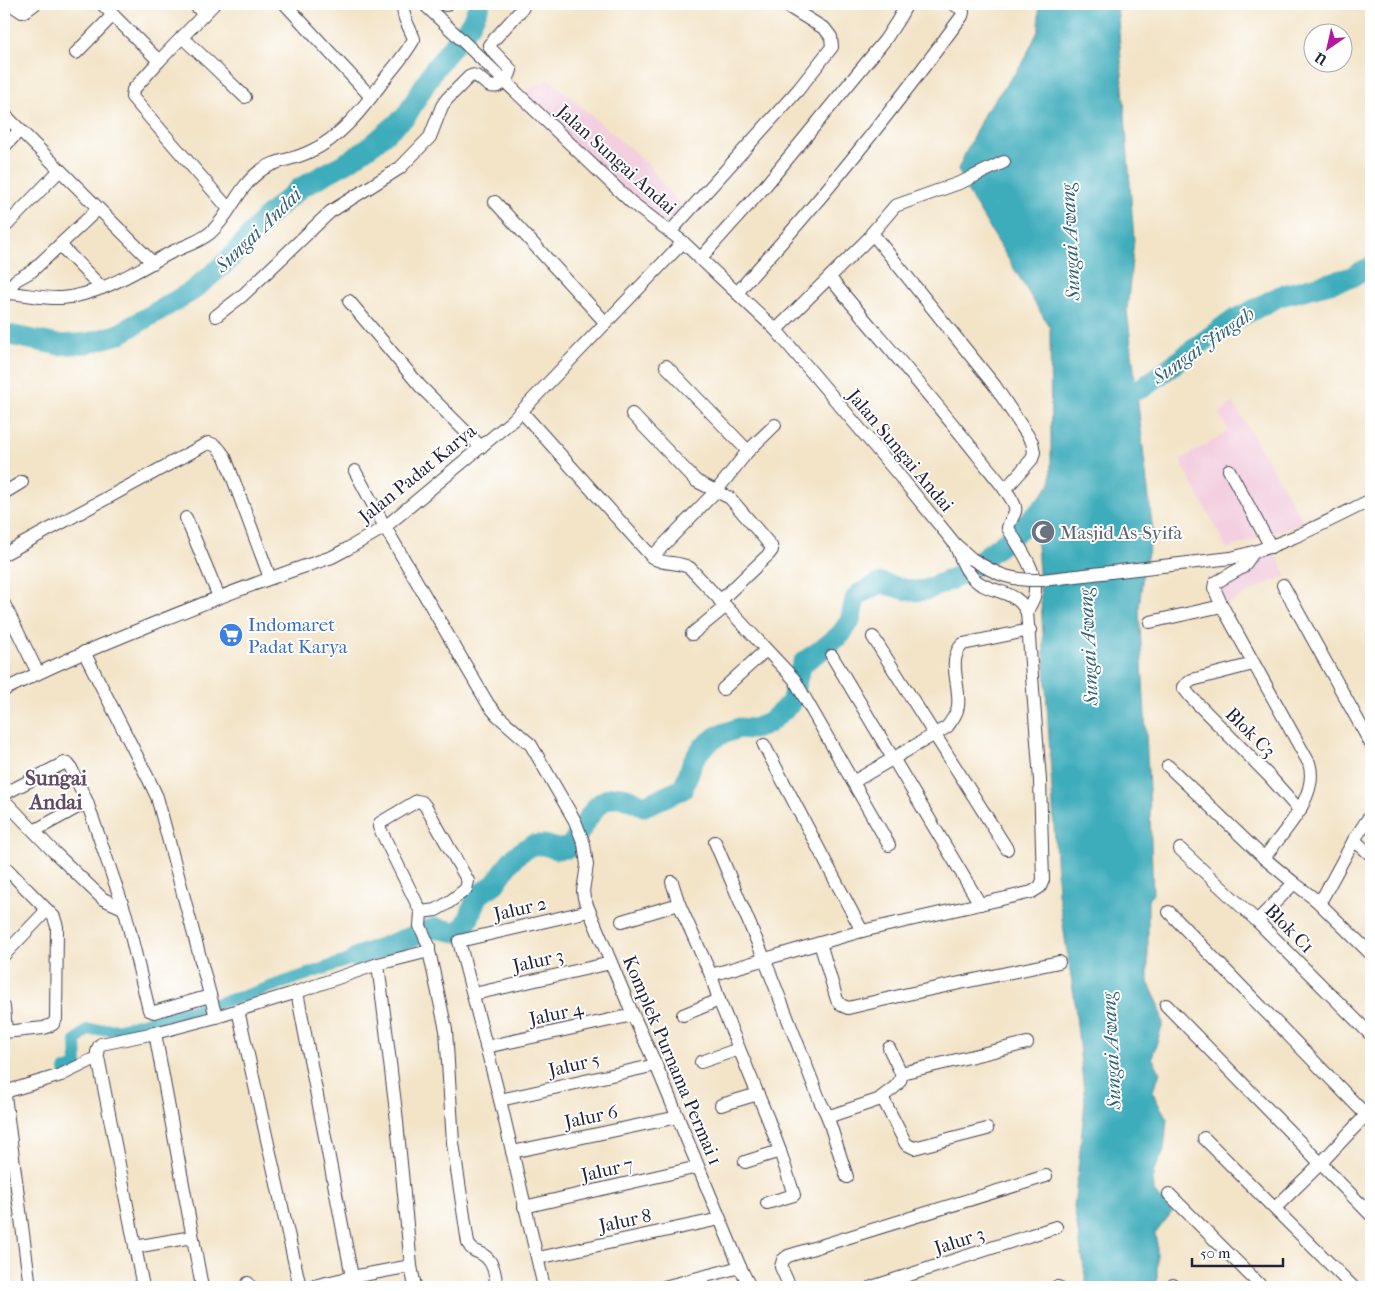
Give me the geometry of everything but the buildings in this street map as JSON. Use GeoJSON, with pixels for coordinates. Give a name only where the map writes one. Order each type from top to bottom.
{"type":"FeatureCollection","features":[{"type":"Feature","properties":{"kind":"street"},"geometry":{"type":"LineString","coordinates":[[10,4],[22,12],[35,4]]}},
{"type":"Feature","properties":{"kind":"street"},"geometry":{"type":"LineString","coordinates":[[102,4],[159,60]]}},
{"type":"Feature","properties":{"kind":"street"},"geometry":{"type":"LineString","coordinates":[[194,4],[204,14]]}},
{"type":"Feature","properties":{"kind":"street"},"geometry":{"type":"LineString","coordinates":[[214,4],[159,60],[133,90],[132,97],[229,210]]}},
{"type":"Feature","properties":{"kind":"street"},"geometry":{"type":"LineString","coordinates":[[285,4],[371,98]]}},
{"type":"Feature","properties":{"kind":"street"},"geometry":{"type":"LineString","coordinates":[[98,209],[32,271],[16,280],[8,293],[58,298],[102,288],[210,233],[260,170],[309,153],[330,140],[371,98],[414,39],[404,17],[404,4]]}},
{"type":"Feature","properties":{"kind":"street","name":"Jalan Sungai Andai"},"geometry":{"type":"LineString","coordinates":[[424,4],[631,202],[683,242],[776,330],[892,466],[968,561],[1016,579],[1042,580],[1232,558],[1271,547],[1371,500]]}},
{"type":"Feature","properties":{"kind":"street"},"geometry":{"type":"LineString","coordinates":[[443,4],[447,4]]}},
{"type":"Feature","properties":{"kind":"street"},"geometry":{"type":"LineString","coordinates":[[216,316],[254,284],[330,212],[400,168],[430,136],[442,106],[469,77],[472,75],[476,76],[490,86],[497,86],[512,72],[488,45],[522,9],[524,4]]}},
{"type":"Feature","properties":{"kind":"street"},"geometry":{"type":"LineString","coordinates":[[670,232],[798,90],[832,47],[831,37],[825,29],[784,4]]}},
{"type":"Feature","properties":{"kind":"street"},"geometry":{"type":"LineString","coordinates":[[700,259],[766,185],[885,40],[907,4]]}},
{"type":"Feature","properties":{"kind":"street"},"geometry":{"type":"LineString","coordinates":[[736,293],[802,219],[857,153],[962,16],[963,12],[960,8],[952,4]]}},
{"type":"Feature","properties":{"kind":"street"},"geometry":{"type":"LineString","coordinates":[[76,53],[113,15]]}},
{"type":"Feature","properties":{"kind":"street"},"geometry":{"type":"LineString","coordinates":[[182,37],[245,97]]}},
{"type":"Feature","properties":{"kind":"street"},"geometry":{"type":"LineString","coordinates":[[4,114],[153,263]]}},
{"type":"Feature","properties":{"kind":"street"},"geometry":{"type":"LineString","coordinates":[[4,147],[20,130]]}},
{"type":"Feature","properties":{"kind":"street"},"geometry":{"type":"LineString","coordinates":[[776,330],[870,237],[895,206],[962,182],[1004,162]]}},
{"type":"Feature","properties":{"kind":"street"},"geometry":{"type":"LineString","coordinates":[[4,228],[60,170]]}},
{"type":"Feature","properties":{"kind":"street"},"geometry":{"type":"LineString","coordinates":[[495,202],[606,323]]}},
{"type":"Feature","properties":{"kind":"street"},"geometry":{"type":"LineString","coordinates":[[872,233],[996,386],[1032,442],[1034,452],[1032,459],[1005,490]]}},
{"type":"Feature","properties":{"kind":"street","name":"Jalan Padat Karya"},"geometry":{"type":"LineString","coordinates":[[4,690],[84,652],[219,597],[332,557],[385,527],[522,412],[683,242]]}},
{"type":"Feature","properties":{"kind":"street"},"geometry":{"type":"LineString","coordinates":[[60,245],[102,288]]}},
{"type":"Feature","properties":{"kind":"street"},"geometry":{"type":"LineString","coordinates":[[830,278],[939,406],[1005,490],[1015,506],[1016,511],[1009,522],[1008,528],[1031,567],[1034,584],[1034,597],[1027,612]]}},
{"type":"Feature","properties":{"kind":"street"},"geometry":{"type":"LineString","coordinates":[[349,300],[420,386],[481,447]]}},
{"type":"Feature","properties":{"kind":"street"},"geometry":{"type":"LineString","coordinates":[[666,366],[748,451]]}},
{"type":"Feature","properties":{"kind":"street"},"geometry":{"type":"LineString","coordinates":[[522,412],[652,557],[658,562],[684,565],[690,568],[794,679],[889,845]]}},
{"type":"Feature","properties":{"kind":"street"},"geometry":{"type":"LineString","coordinates":[[632,414],[690,476],[702,485],[717,490],[730,498],[771,546],[772,550],[723,604],[692,634]]}},
{"type":"Feature","properties":{"kind":"street"},"geometry":{"type":"LineString","coordinates":[[652,557],[717,490],[748,451],[775,425]]}},
{"type":"Feature","properties":{"kind":"street"},"geometry":{"type":"LineString","coordinates":[[4,554],[208,443],[215,444],[225,457],[270,578]]}},
{"type":"Feature","properties":{"kind":"street"},"geometry":{"type":"LineString","coordinates":[[1229,470],[1271,547]]}},
{"type":"Feature","properties":{"kind":"street"},"geometry":{"type":"LineString","coordinates":[[355,471],[385,527]]}},
{"type":"Feature","properties":{"kind":"street"},"geometry":{"type":"LineString","coordinates":[[4,494],[22,482]]}},
{"type":"Feature","properties":{"kind":"street"},"geometry":{"type":"LineString","coordinates":[[186,518],[219,597]]}},
{"type":"Feature","properties":{"kind":"street","name":"Komplek Purnama Permai 1"},"geometry":{"type":"LineString","coordinates":[[385,527],[488,704],[496,715],[531,745],[575,822],[584,844],[587,866],[583,891],[584,898],[750,1287]]}},
{"type":"Feature","properties":{"kind":"street"},"geometry":{"type":"LineString","coordinates":[[1253,553],[1243,567],[1215,583],[1214,588],[1253,664],[1309,763],[1312,775],[1309,790],[1300,811],[1264,858]]}},
{"type":"Feature","properties":{"kind":"street"},"geometry":{"type":"LineString","coordinates":[[710,974],[862,932],[1032,892],[1040,887],[1043,880],[1040,780],[1030,630],[1027,612],[1020,602],[1012,597],[997,592],[974,579],[968,561]]}},
{"type":"Feature","properties":{"kind":"street"},"geometry":{"type":"LineString","coordinates":[[1284,585],[1371,744]]}},
{"type":"Feature","properties":{"kind":"street"},"geometry":{"type":"LineString","coordinates":[[4,604],[38,673]]}},
{"type":"Feature","properties":{"kind":"street"},"geometry":{"type":"LineString","coordinates":[[1150,622],[1222,606]]}},
{"type":"Feature","properties":{"kind":"street"},"geometry":{"type":"LineString","coordinates":[[853,782],[947,727],[955,716],[959,705],[954,662],[959,647],[969,642],[1030,630]]}},
{"type":"Feature","properties":{"kind":"street"},"geometry":{"type":"LineString","coordinates":[[873,637],[1007,850]]}},
{"type":"Feature","properties":{"kind":"street"},"geometry":{"type":"LineString","coordinates":[[723,689],[766,650]]}},
{"type":"Feature","properties":{"kind":"street"},"geometry":{"type":"LineString","coordinates":[[84,652],[157,796],[212,1005]]}},
{"type":"Feature","properties":{"kind":"street"},"geometry":{"type":"LineString","coordinates":[[832,656],[980,904]]}},
{"type":"Feature","properties":{"kind":"street","name":"Blok C3"},"geometry":{"type":"LineString","coordinates":[[1253,664],[1192,680],[1183,687],[1270,777],[1300,811]]}},
{"type":"Feature","properties":{"kind":"street"},"geometry":{"type":"LineString","coordinates":[[764,745],[862,932]]}},
{"type":"Feature","properties":{"kind":"street"},"geometry":{"type":"LineString","coordinates":[[123,908],[102,899],[34,831],[4,800],[8,792],[64,763],[72,768],[87,802],[123,908],[149,1010],[154,1012],[212,1005],[238,1010],[297,992],[428,946]]}},
{"type":"Feature","properties":{"kind":"street"},"geometry":{"type":"LineString","coordinates":[[1168,766],[1264,858],[1316,900],[1371,954]]}},
{"type":"Feature","properties":{"kind":"street"},"geometry":{"type":"LineString","coordinates":[[421,919],[448,903],[466,889],[468,881],[426,807],[422,802],[417,801],[380,823],[379,827],[421,919],[428,946],[446,1030],[453,1143],[468,1243],[471,1249],[476,1253],[485,1255],[491,1262],[497,1287]]}},
{"type":"Feature","properties":{"kind":"street"},"geometry":{"type":"LineString","coordinates":[[34,831],[87,802]]}},
{"type":"Feature","properties":{"kind":"street"},"geometry":{"type":"LineString","coordinates":[[1316,900],[1323,897],[1354,840],[1371,814]]}},
{"type":"Feature","properties":{"kind":"street"},"geometry":{"type":"LineString","coordinates":[[1354,840],[1371,855]]}},
{"type":"Feature","properties":{"kind":"street"},"geometry":{"type":"LineString","coordinates":[[716,842],[820,1101],[827,1114],[847,1177]]}},
{"type":"Feature","properties":{"kind":"street","name":"Blok C1"},"geometry":{"type":"LineString","coordinates":[[1180,849],[1257,921],[1371,1036]]}},
{"type":"Feature","properties":{"kind":"street"},"geometry":{"type":"LineString","coordinates":[[4,1007],[5,1032],[44,1028],[53,1024],[56,1019],[57,926],[54,917],[6,872]]}},
{"type":"Feature","properties":{"kind":"street"},"geometry":{"type":"LineString","coordinates":[[672,882],[758,1094],[780,1151],[794,1195],[767,1203]]}},
{"type":"Feature","properties":{"kind":"street"},"geometry":{"type":"LineString","coordinates":[[1257,921],[1294,883]]}},
{"type":"Feature","properties":{"kind":"street"},"geometry":{"type":"LineString","coordinates":[[622,921],[680,904]]}},
{"type":"Feature","properties":{"kind":"street"},"geometry":{"type":"LineString","coordinates":[[4,955],[47,910]]}},
{"type":"Feature","properties":{"kind":"street","name":"Jalur 2"},"geometry":{"type":"LineString","coordinates":[[474,994],[459,941],[589,911]]}},
{"type":"Feature","properties":{"kind":"street"},"geometry":{"type":"LineString","coordinates":[[1169,912],[1369,1117],[1275,1208]]}},
{"type":"Feature","properties":{"kind":"street"},"geometry":{"type":"LineString","coordinates":[[820,943],[837,1000],[841,1006],[848,1008],[1059,962]]}},
{"type":"Feature","properties":{"kind":"street","name":"Jalur 3"},"geometry":{"type":"LineString","coordinates":[[474,994],[611,963]]}},
{"type":"Feature","properties":{"kind":"street"},"geometry":{"type":"LineString","coordinates":[[378,964],[412,1266],[416,1287]]}},
{"type":"Feature","properties":{"kind":"street"},"geometry":{"type":"LineString","coordinates":[[297,992],[353,1282]]}},
{"type":"Feature","properties":{"kind":"street"},"geometry":{"type":"LineString","coordinates":[[474,994],[544,1287]]}},
{"type":"Feature","properties":{"kind":"street"},"geometry":{"type":"LineString","coordinates":[[683,1015],[719,1000]]}},
{"type":"Feature","properties":{"kind":"street"},"geometry":{"type":"LineString","coordinates":[[143,1287],[97,1052],[101,1044],[155,1033],[212,1005]]}},
{"type":"Feature","properties":{"kind":"street"},"geometry":{"type":"LineString","coordinates":[[1166,1005],[1371,1215]]}},
{"type":"Feature","properties":{"kind":"street"},"geometry":{"type":"LineString","coordinates":[[238,1010],[300,1287]]}},
{"type":"Feature","properties":{"kind":"street","name":"Jalur 4"},"geometry":{"type":"LineString","coordinates":[[486,1047],[633,1016]]}},
{"type":"Feature","properties":{"kind":"street"},"geometry":{"type":"LineString","coordinates":[[155,1033],[202,1287]]}},
{"type":"Feature","properties":{"kind":"street"},"geometry":{"type":"LineString","coordinates":[[902,1072],[1027,1043]]}},
{"type":"Feature","properties":{"kind":"street"},"geometry":{"type":"LineString","coordinates":[[827,1114],[832,1116],[878,1100],[900,1082],[902,1072],[889,1048]]}},
{"type":"Feature","properties":{"kind":"street"},"geometry":{"type":"LineString","coordinates":[[702,1062],[739,1049]]}},
{"type":"Feature","properties":{"kind":"street"},"geometry":{"type":"LineString","coordinates":[[30,1287],[5,1096],[8,1091],[61,1075],[98,1057]]}},
{"type":"Feature","properties":{"kind":"street","name":"Jalur 5"},"geometry":{"type":"LineString","coordinates":[[500,1100],[656,1065]]}},
{"type":"Feature","properties":{"kind":"street"},"geometry":{"type":"LineString","coordinates":[[721,1105],[758,1094]]}},
{"type":"Feature","properties":{"kind":"street"},"geometry":{"type":"LineString","coordinates":[[882,1097],[906,1144],[914,1148],[987,1129]]}},
{"type":"Feature","properties":{"kind":"street","name":"Jalur 6"},"geometry":{"type":"LineString","coordinates":[[512,1152],[678,1117]]}},
{"type":"Feature","properties":{"kind":"street"},"geometry":{"type":"LineString","coordinates":[[1204,1138],[1353,1287]]}},
{"type":"Feature","properties":{"kind":"street"},"geometry":{"type":"LineString","coordinates":[[745,1162],[780,1151]]}},
{"type":"Feature","properties":{"kind":"street","name":"Jalur 7"},"geometry":{"type":"LineString","coordinates":[[524,1207],[698,1167]]}},
{"type":"Feature","properties":{"kind":"street"},"geometry":{"type":"LineString","coordinates":[[790,1287],[782,1268],[783,1260],[788,1256],[1046,1176]]}},
{"type":"Feature","properties":{"kind":"street"},"geometry":{"type":"LineString","coordinates":[[1169,1194],[1262,1287]]}},
{"type":"Feature","properties":{"kind":"street","name":"Jalur 8"},"geometry":{"type":"LineString","coordinates":[[538,1258],[720,1220]]}},
{"type":"Feature","properties":{"kind":"street","name":"Jalur 3"},"geometry":{"type":"LineString","coordinates":[[872,1287],[1056,1228]]}},
{"type":"Feature","properties":{"kind":"street"},"geometry":{"type":"LineString","coordinates":[[135,1248],[192,1237]]}},
{"type":"Feature","properties":{"kind":"street"},"geometry":{"type":"LineString","coordinates":[[310,1287],[353,1282],[412,1266]]}},
{"type":"Feature","properties":{"kind":"street"},"geometry":{"type":"LineString","coordinates":[[664,1287],[740,1267]]}},
{"type":"Feature","properties":{"kind":"shaded area"},"geometry":{"type":"Polygon","coordinates":[[[1343,4],[1371,4],[1371,11],[1343,10],[1343,4]]]}},
{"type":"Feature","properties":{"kind":"shaded area"},"geometry":{"type":"Polygon","coordinates":[[[549,79],[648,164],[663,185],[687,211],[670,234],[617,194],[521,104],[532,87],[549,79]]]}},
{"type":"Feature","properties":{"kind":"shaded area"},"geometry":{"type":"Polygon","coordinates":[[[1233,402],[1304,522],[1227,549],[1180,460],[1229,431],[1219,414],[1233,402]]]}},
{"type":"Feature","properties":{"kind":"shaded area"},"geometry":{"type":"Polygon","coordinates":[[[1276,554],[1287,576],[1268,583],[1223,606],[1212,593],[1240,576],[1256,558],[1276,554]]]}},
{"type":"Feature","properties":{"kind":"water","name":"Sungai Awang"},"geometry":{"type":"Polygon","coordinates":[[[1039,4],[1117,4],[1134,240],[1127,310],[1153,533],[1143,574],[1139,608],[1153,894],[1148,899],[1148,982],[1159,1005],[1163,1024],[1152,1057],[1160,1073],[1153,1091],[1167,1118],[1164,1151],[1153,1173],[1154,1191],[1172,1212],[1155,1234],[1157,1244],[1157,1287],[1087,1287],[1074,1207],[1085,1102],[1074,996],[1058,893],[1034,503],[1051,484],[1050,328],[966,189],[958,169],[985,112],[1022,64],[1039,29],[1039,4]]]}},
{"type":"Feature","properties":{"kind":"waterway","name":"Sungai Andai"},"geometry":{"type":"LineString","coordinates":[[4,334],[59,345],[88,343],[119,334],[192,291],[229,260],[264,219],[300,188],[349,161],[373,144],[406,116],[433,71],[471,23],[480,4]]}},
{"type":"Feature","properties":{"kind":"waterway","name":"Sungai Jingah"},"geometry":{"type":"LineString","coordinates":[[1112,400],[1144,387],[1228,323],[1280,296],[1349,278],[1371,267]]}},
{"type":"Feature","properties":{"kind":"waterway"},"geometry":{"type":"LineString","coordinates":[[357,957],[434,928],[456,932],[465,926],[477,896],[495,884],[518,854],[532,845],[544,845],[556,849],[568,848],[590,815],[603,801],[622,797],[644,806],[683,789],[693,761],[701,749],[717,736],[739,728],[754,729],[769,723],[791,703],[803,663],[841,634],[850,621],[855,599],[859,594],[881,583],[912,591],[926,590],[961,575],[1011,537],[1056,496]]}},
{"type":"Feature","properties":{"kind":"waterway"},"geometry":{"type":"LineString","coordinates":[[65,1070],[77,1065],[76,1041],[87,1030],[119,1029],[244,996],[357,957]]}},
{"type":"Feature","properties":{"kind":"place","name":"Masjid As-Syifa"},"geometry":{"type":"Point","coordinates":[1043,532]}},
{"type":"Feature","properties":{"kind":"place","name":"Indomaret Padat Karya"},"geometry":{"type":"Point","coordinates":[231,635]}},
{"type":"Feature","properties":{"kind":"district","name":"Sungai Andai"},"geometry":{"type":"Point","coordinates":[56,790]}}]}
